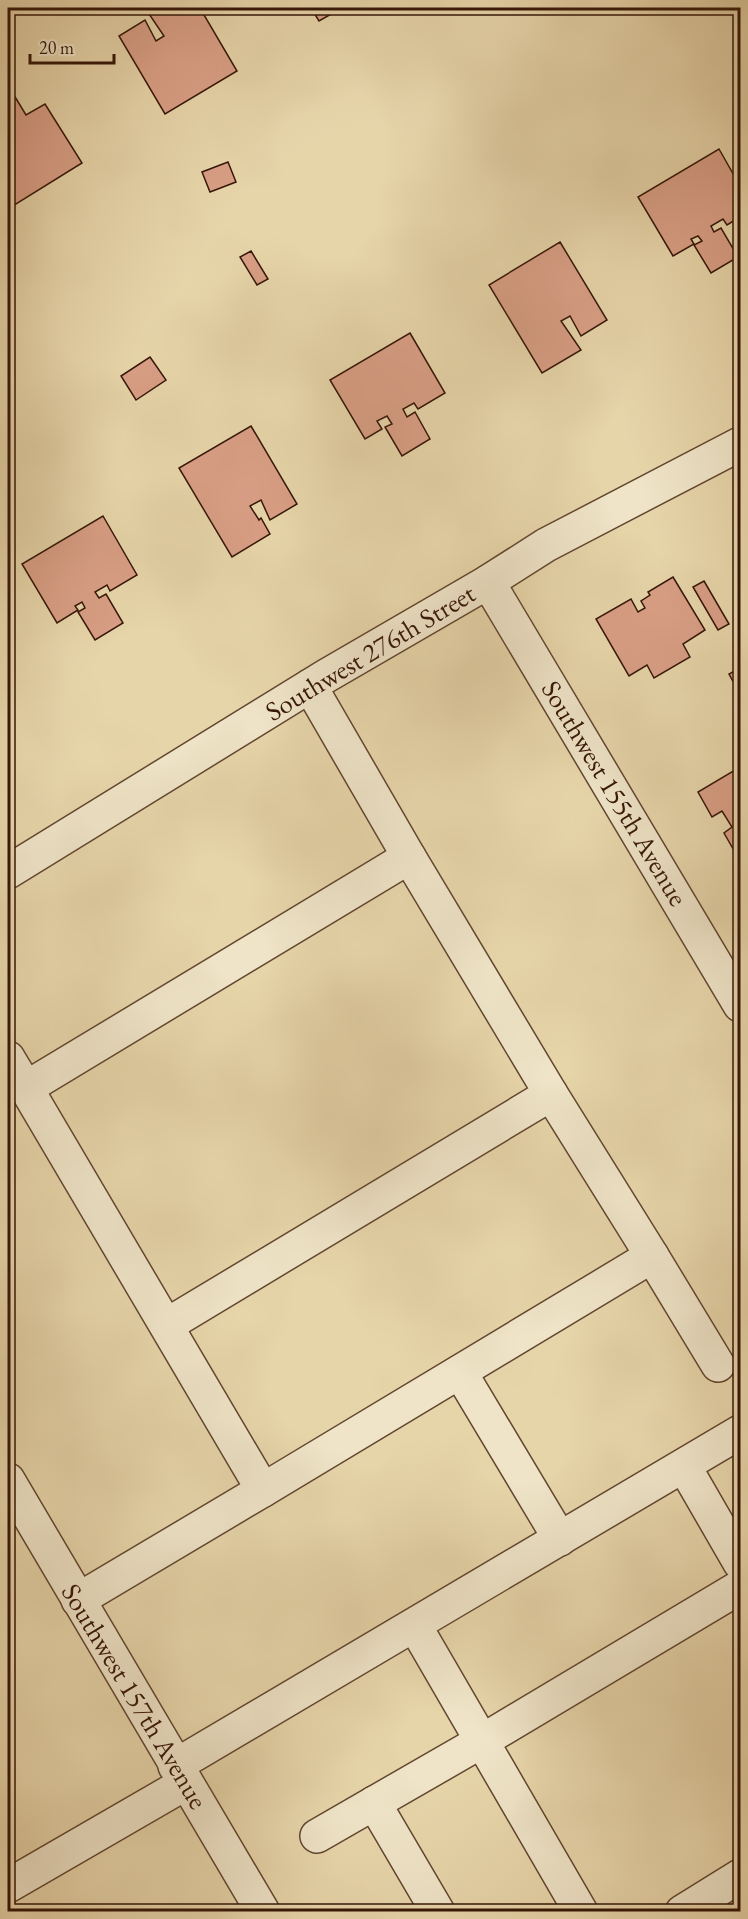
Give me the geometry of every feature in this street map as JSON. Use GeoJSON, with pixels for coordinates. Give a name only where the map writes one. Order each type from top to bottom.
{"type":"FeatureCollection","features":[{"type":"Feature","properties":{"kind":"street","name":"Southwest 276th Street"},"geometry":{"type":"LineString","coordinates":[[8,872],[310,686],[488,582],[546,545],[741,444]]}},
{"type":"Feature","properties":{"kind":"street","name":"Southwest 155th Avenue"},"geometry":{"type":"LineString","coordinates":[[488,582],[741,1005]]}},
{"type":"Feature","properties":{"kind":"street"},"geometry":{"type":"LineString","coordinates":[[310,686],[551,1094],[717,1365]]}},
{"type":"Feature","properties":{"kind":"street"},"geometry":{"type":"LineString","coordinates":[[26,1089],[409,857]]}},
{"type":"Feature","properties":{"kind":"street"},"geometry":{"type":"LineString","coordinates":[[8,1058],[263,1490]]}},
{"type":"Feature","properties":{"kind":"street"},"geometry":{"type":"LineString","coordinates":[[167,1325],[551,1094]]}},
{"type":"Feature","properties":{"kind":"street"},"geometry":{"type":"LineString","coordinates":[[78,1600],[651,1256]]}},
{"type":"Feature","properties":{"kind":"street"},"geometry":{"type":"LineString","coordinates":[[460,1372],[560,1539]]}},
{"type":"Feature","properties":{"kind":"street"},"geometry":{"type":"LineString","coordinates":[[8,1886],[415,1626],[741,1432]]}},
{"type":"Feature","properties":{"kind":"street"},"geometry":{"type":"LineString","coordinates":[[684,1466],[741,1563]]}},
{"type":"Feature","properties":{"kind":"street","name":"Southwest 157th Avenue"},"geometry":{"type":"LineString","coordinates":[[8,1480],[262,1911]]}},
{"type":"Feature","properties":{"kind":"street"},"geometry":{"type":"LineString","coordinates":[[317,1836],[741,1587]]}},
{"type":"Feature","properties":{"kind":"street"},"geometry":{"type":"LineString","coordinates":[[415,1626],[581,1911]]}},
{"type":"Feature","properties":{"kind":"street"},"geometry":{"type":"LineString","coordinates":[[374,1803],[438,1911]]}},
{"type":"Feature","properties":{"kind":"street"},"geometry":{"type":"LineString","coordinates":[[682,1911],[741,1876]]}},
{"type":"Feature","properties":{"kind":"building"},"geometry":{"type":"Polygon","coordinates":[[[145,8],[200,8],[237,71],[165,114],[119,36],[145,20],[156,41],[164,36],[145,8]]]}},
{"type":"Feature","properties":{"kind":"building"},"geometry":{"type":"Polygon","coordinates":[[[311,8],[342,8],[319,21],[311,8]]]}},
{"type":"Feature","properties":{"kind":"building"},"geometry":{"type":"Polygon","coordinates":[[[9,87],[26,115],[45,104],[82,163],[8,209],[9,87]]]}},
{"type":"Feature","properties":{"kind":"building"},"geometry":{"type":"Polygon","coordinates":[[[719,149],[740,186],[740,217],[727,225],[723,219],[711,226],[714,232],[721,228],[738,257],[711,273],[694,245],[702,241],[698,236],[691,239],[694,244],[673,256],[638,197],[719,149]]]}},
{"type":"Feature","properties":{"kind":"building"},"geometry":{"type":"Polygon","coordinates":[[[228,162],[236,182],[210,192],[202,172],[228,162]]]}},
{"type":"Feature","properties":{"kind":"building"},"geometry":{"type":"Polygon","coordinates":[[[560,242],[607,320],[581,336],[570,316],[561,321],[581,350],[542,373],[489,285],[560,242]]]}},
{"type":"Feature","properties":{"kind":"building"},"geometry":{"type":"Polygon","coordinates":[[[251,251],[268,279],[257,285],[240,257],[251,251]]]}},
{"type":"Feature","properties":{"kind":"building"},"geometry":{"type":"Polygon","coordinates":[[[410,333],[445,393],[418,409],[414,403],[403,409],[407,417],[415,412],[430,439],[402,456],[385,427],[392,424],[387,416],[377,421],[382,429],[365,439],[330,380],[410,333]]]}},
{"type":"Feature","properties":{"kind":"building"},"geometry":{"type":"Polygon","coordinates":[[[150,357],[166,380],[136,400],[121,376],[150,357]]]}},
{"type":"Feature","properties":{"kind":"building"},"geometry":{"type":"Polygon","coordinates":[[[251,426],[297,504],[270,520],[261,500],[250,506],[259,520],[261,518],[270,534],[232,557],[179,468],[251,426]]]}},
{"type":"Feature","properties":{"kind":"building"},"geometry":{"type":"Polygon","coordinates":[[[103,516],[137,575],[110,591],[107,585],[95,592],[99,598],[106,594],[123,623],[95,640],[78,612],[85,608],[82,602],[75,606],[78,610],[57,623],[22,564],[103,516]]]}},
{"type":"Feature","properties":{"kind":"building"},"geometry":{"type":"Polygon","coordinates":[[[673,577],[705,630],[683,644],[690,657],[654,678],[647,665],[629,676],[596,619],[631,599],[638,612],[645,608],[641,601],[650,595],[648,592],[673,577]]]}},
{"type":"Feature","properties":{"kind":"building"},"geometry":{"type":"Polygon","coordinates":[[[704,581],[729,624],[718,630],[693,587],[704,581]]]}},
{"type":"Feature","properties":{"kind":"building"},"geometry":{"type":"Polygon","coordinates":[[[740,668],[740,684],[736,687],[729,674],[740,668]]]}},
{"type":"Feature","properties":{"kind":"building"},"geometry":{"type":"Polygon","coordinates":[[[740,767],[740,861],[724,833],[732,827],[722,811],[712,817],[698,792],[740,767]]]}}]}
